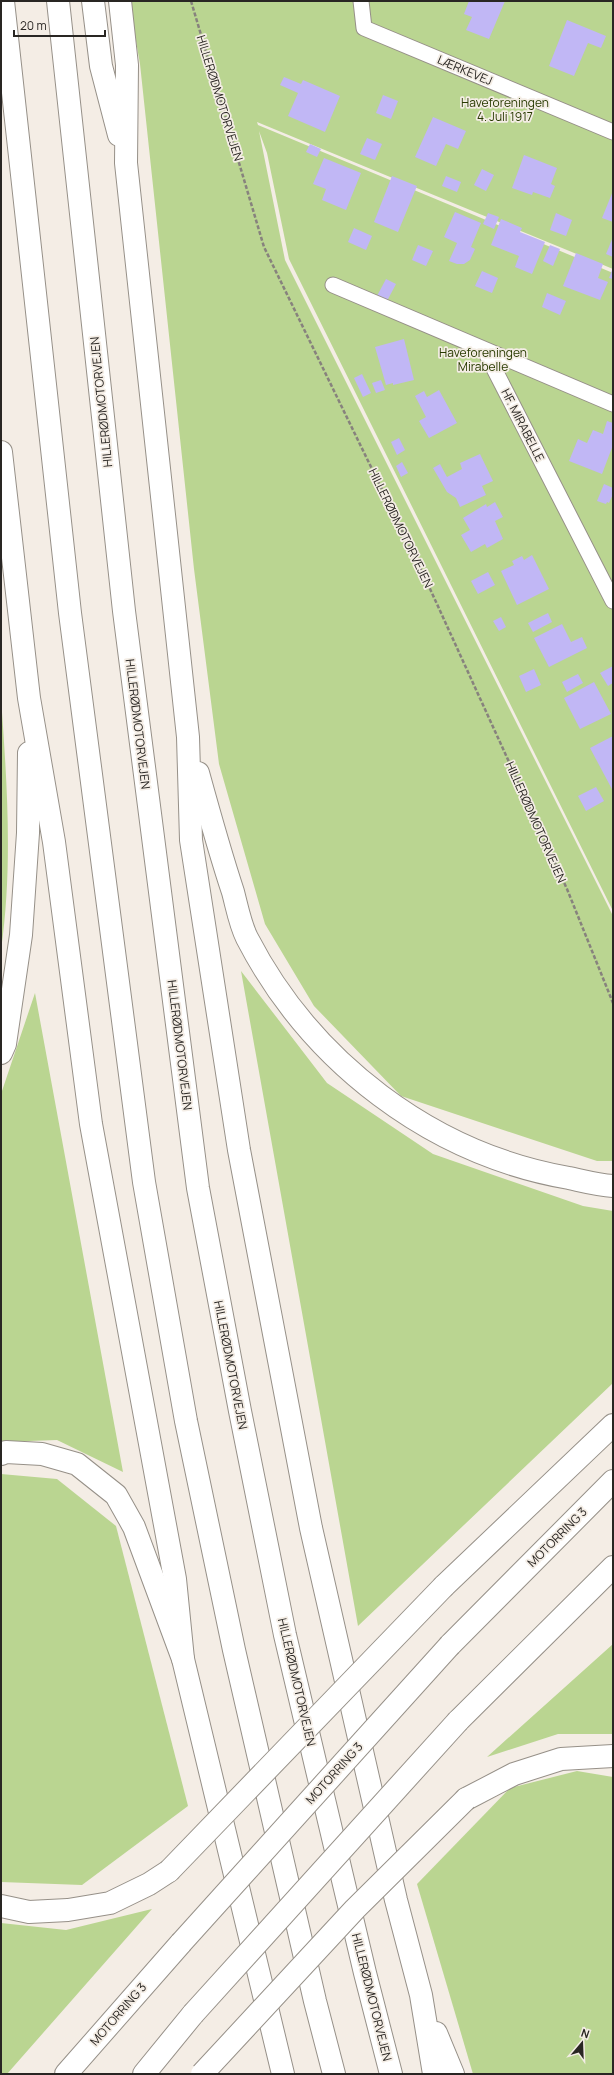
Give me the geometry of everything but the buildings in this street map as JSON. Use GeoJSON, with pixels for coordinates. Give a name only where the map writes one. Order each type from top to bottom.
{"type":"FeatureCollection","features":[{"type":"Feature","properties":{"kind":"highway"},"geometry":{"type":"LineString","coordinates":[[3,1],[70,613],[144,1182],[186,1421],[234,1650],[315,2001],[334,2074]]}},
{"type":"Feature","properties":{"kind":"highway","name":"HILLERØDMOTORVEJEN"},"geometry":{"type":"LineString","coordinates":[[58,1],[124,611],[198,1188],[238,1403],[285,1635],[365,1973],[392,2074]]}},
{"type":"Feature","properties":{"kind":"highway"},"geometry":{"type":"LineString","coordinates":[[93,1],[101,66],[126,163]]}},
{"type":"Feature","properties":{"kind":"highway"},"geometry":{"type":"LineString","coordinates":[[120,1],[127,65],[126,163],[188,737],[191,840],[239,1150],[311,1528],[396,1900],[421,1995],[434,2074]]}},
{"type":"Feature","properties":{"kind":"highway"},"geometry":{"type":"LineString","coordinates":[[1,452],[29,698],[54,842],[91,1124],[175,1579],[183,1659]]}},
{"type":"Feature","properties":{"kind":"highway"},"geometry":{"type":"LineString","coordinates":[[1,1053],[5,1044],[21,935],[28,833],[29,698]]}},
{"type":"Feature","properties":{"kind":"highway"},"geometry":{"type":"LineString","coordinates":[[188,737],[214,832],[247,937],[286,1002],[337,1060],[396,1109],[463,1146],[535,1172],[613,1186]]}},
{"type":"Feature","properties":{"kind":"highway"},"geometry":{"type":"LineString","coordinates":[[1,1906],[29,1912],[68,1910],[110,1903],[149,1884],[169,1871],[444,1586],[613,1425]]}},
{"type":"Feature","properties":{"kind":"highway"},"geometry":{"type":"LineString","coordinates":[[1,1454],[6,1452],[42,1454],[77,1464],[116,1495],[134,1527],[183,1659],[283,2074]]}},
{"type":"Feature","properties":{"kind":"highway","name":"MOTORRING 3"},"geometry":{"type":"LineString","coordinates":[[66,2074],[181,1943],[450,1644],[613,1481]]}},
{"type":"Feature","properties":{"kind":"highway"},"geometry":{"type":"LineString","coordinates":[[144,2074],[192,2014],[458,1721],[613,1567]]}},
{"type":"Feature","properties":{"kind":"highway"},"geometry":{"type":"LineString","coordinates":[[202,2074],[355,1909],[466,1799],[514,1774],[562,1759],[613,1756]]}},
{"type":"Feature","properties":{"kind":"highway"},"geometry":{"type":"LineString","coordinates":[[421,1995],[453,2074]]}},
{"type":"Feature","properties":{"kind":"lane","name":"LÆRKEVEJ"},"geometry":{"type":"LineString","coordinates":[[361,1],[364,28],[613,132]]}},
{"type":"Feature","properties":{"kind":"lane"},"geometry":{"type":"LineString","coordinates":[[333,285],[613,404]]}},
{"type":"Feature","properties":{"kind":"lane","name":"HF. MIRABELLE"},"geometry":{"type":"LineString","coordinates":[[486,350],[613,601]]}},
{"type":"Feature","properties":{"kind":"path","name":"HILLERØDMOTORVEJEN"},"geometry":{"type":"LineString","coordinates":[[191,1],[264,247],[433,595],[567,889],[613,1003]]}},
{"type":"Feature","properties":{"kind":"green space"},"geometry":{"type":"Polygon","coordinates":[[[129,1],[613,1],[613,269],[257,122],[258,125],[613,273],[613,911],[289,259],[267,153],[259,131],[285,260],[613,916],[613,1161],[597,1161],[401,1096],[314,1006],[265,924],[219,764],[194,569],[140,64],[129,1]]]}},
{"type":"Feature","properties":{"kind":"green space"},"geometry":{"type":"Polygon","coordinates":[[[1,698],[7,793],[8,856],[5,919],[1,950],[1,698]]]}},
{"type":"Feature","properties":{"kind":"green space"},"geometry":{"type":"Polygon","coordinates":[[[241,971],[327,1083],[433,1154],[583,1206],[613,1211],[613,1383],[358,1626],[241,971]]]}},
{"type":"Feature","properties":{"kind":"green space"},"geometry":{"type":"Polygon","coordinates":[[[35,993],[123,1472],[57,1440],[1,1442],[1,1094],[35,993]]]}},
{"type":"Feature","properties":{"kind":"green space"},"geometry":{"type":"Polygon","coordinates":[[[1,1474],[57,1479],[116,1526],[188,1806],[82,1885],[1,1882],[1,1474]]]}},
{"type":"Feature","properties":{"kind":"green space"},"geometry":{"type":"Polygon","coordinates":[[[613,1644],[613,1734],[558,1734],[487,1757],[613,1644]]]}},
{"type":"Feature","properties":{"kind":"green space"},"geometry":{"type":"Polygon","coordinates":[[[577,1771],[613,1777],[613,2074],[473,2074],[417,1884],[510,1788],[577,1771]]]}},
{"type":"Feature","properties":{"kind":"green space"},"geometry":{"type":"Polygon","coordinates":[[[152,1909],[7,2074],[1,2074],[1,1923],[66,1930],[152,1909]]]}},
{"type":"Feature","properties":{"kind":"park label","name":"Haveforeningen 4. Juli 1917"},"geometry":{"type":"Point","coordinates":[505,109]}},
{"type":"Feature","properties":{"kind":"park label","name":"Haveforeningen Mirabelle"},"geometry":{"type":"Point","coordinates":[483,359]}}]}
